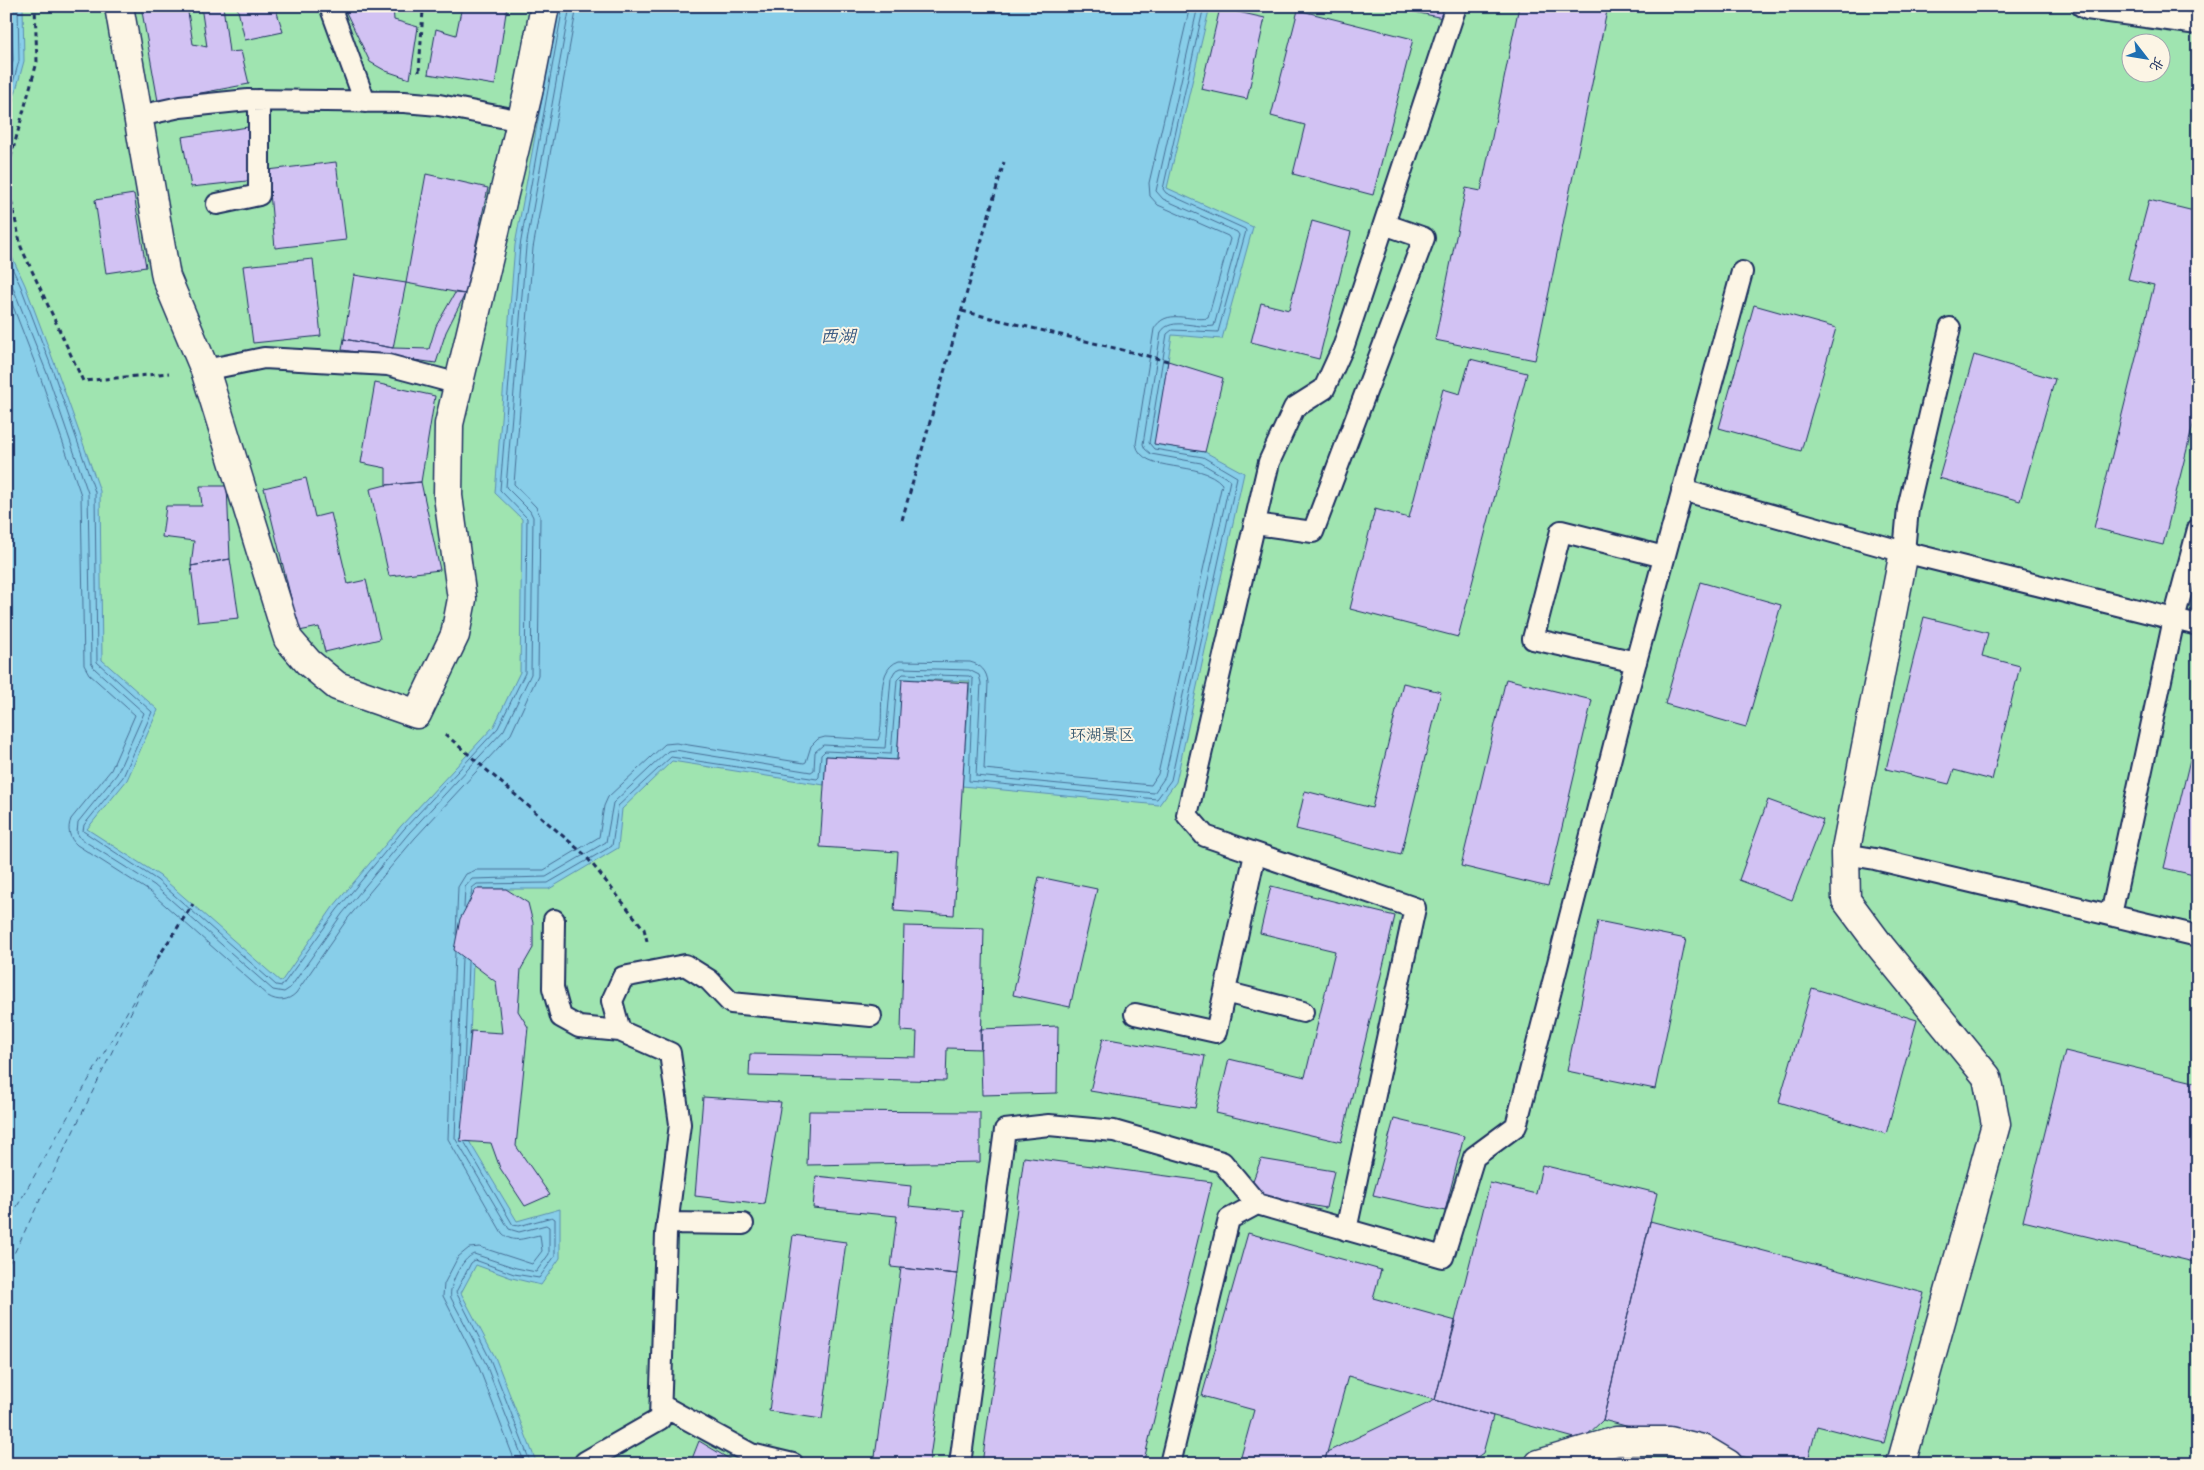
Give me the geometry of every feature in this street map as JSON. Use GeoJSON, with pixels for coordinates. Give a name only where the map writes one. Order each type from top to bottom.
{"type":"FeatureCollection","features":[{"type":"Feature","properties":{"kind":"street"},"geometry":{"type":"LineString","coordinates":[[119,6],[166,276],[204,370],[288,638],[308,662],[337,686],[418,714],[455,634],[462,599],[448,496],[449,424],[522,120],[545,6]]}},
{"type":"Feature","properties":{"kind":"street"},"geometry":{"type":"LineString","coordinates":[[1901,1464],[1996,1124],[1987,1077],[1881,947],[1846,900],[1845,854],[1904,552]]}},
{"type":"Feature","properties":{"kind":"street"},"geometry":{"type":"LineString","coordinates":[[1539,1464],[1616,1441],[1670,1441],[1702,1449],[1728,1464]]}},
{"type":"Feature","properties":{"kind":"lane"},"geometry":{"type":"LineString","coordinates":[[330,6],[364,102]]}},
{"type":"Feature","properties":{"kind":"lane"},"geometry":{"type":"LineString","coordinates":[[1346,1230],[1415,908],[1205,836],[1187,815],[1269,462],[1294,408],[1324,389],[1344,346],[1456,6]]}},
{"type":"Feature","properties":{"kind":"lane"},"geometry":{"type":"LineString","coordinates":[[2082,6],[2087,9],[2115,9],[2198,24]]}},
{"type":"Feature","properties":{"kind":"lane"},"geometry":{"type":"LineString","coordinates":[[217,204],[259,195],[260,100]]}},
{"type":"Feature","properties":{"kind":"lane"},"geometry":{"type":"LineString","coordinates":[[139,116],[180,107],[260,100],[439,105],[522,120]]}},
{"type":"Feature","properties":{"kind":"lane"},"geometry":{"type":"LineString","coordinates":[[1255,524],[1313,532],[1424,238],[1384,224]]}},
{"type":"Feature","properties":{"kind":"lane"},"geometry":{"type":"LineString","coordinates":[[960,1464],[1005,1130],[1049,1125],[1114,1130],[1222,1162],[1257,1204],[1443,1257],[1474,1157],[1516,1126],[1636,662],[1742,272]]}},
{"type":"Feature","properties":{"kind":"lane"},"geometry":{"type":"LineString","coordinates":[[1904,552],[1908,508],[1950,328]]}},
{"type":"Feature","properties":{"kind":"lane"},"geometry":{"type":"LineString","coordinates":[[204,370],[264,358],[388,365],[459,384]]}},
{"type":"Feature","properties":{"kind":"lane"},"geometry":{"type":"LineString","coordinates":[[1682,490],[1904,552],[2198,625]]}},
{"type":"Feature","properties":{"kind":"lane"},"geometry":{"type":"LineString","coordinates":[[2111,915],[2174,619],[2198,528]]}},
{"type":"Feature","properties":{"kind":"lane"},"geometry":{"type":"LineString","coordinates":[[1636,662],[1533,639],[1561,531],[1664,557]]}},
{"type":"Feature","properties":{"kind":"lane"},"geometry":{"type":"LineString","coordinates":[[1135,1014],[1216,1032],[1255,854]]}},
{"type":"Feature","properties":{"kind":"lane"},"geometry":{"type":"LineString","coordinates":[[1845,854],[2198,936]]}},
{"type":"Feature","properties":{"kind":"lane"},"geometry":{"type":"LineString","coordinates":[[554,920],[553,988],[561,1016],[579,1027],[620,1031],[670,1053],[680,1124],[667,1224],[660,1419],[585,1462]]}},
{"type":"Feature","properties":{"kind":"lane"},"geometry":{"type":"LineString","coordinates":[[620,1031],[612,1001],[623,977],[685,965],[710,980],[730,1003],[871,1016]]}},
{"type":"Feature","properties":{"kind":"lane"},"geometry":{"type":"LineString","coordinates":[[1225,992],[1303,1012]]}},
{"type":"Feature","properties":{"kind":"lane"},"geometry":{"type":"LineString","coordinates":[[1170,1464],[1229,1219],[1257,1204]]}},
{"type":"Feature","properties":{"kind":"lane"},"geometry":{"type":"LineString","coordinates":[[667,1224],[743,1224]]}},
{"type":"Feature","properties":{"kind":"lane"},"geometry":{"type":"LineString","coordinates":[[661,1405],[751,1454],[793,1464]]}},
{"type":"Feature","properties":{"kind":"path"},"geometry":{"type":"LineString","coordinates":[[36,6],[38,62],[6,175],[21,247],[83,381],[204,370]]}},
{"type":"Feature","properties":{"kind":"path"},"geometry":{"type":"LineString","coordinates":[[417,6],[424,10],[437,6]]}},
{"type":"Feature","properties":{"kind":"path"},"geometry":{"type":"LineString","coordinates":[[416,104],[424,10]]}},
{"type":"Feature","properties":{"kind":"path"},"geometry":{"type":"LineString","coordinates":[[902,520],[1004,162]]}},
{"type":"Feature","properties":{"kind":"path"},"geometry":{"type":"LineString","coordinates":[[962,311],[1168,361]]}},
{"type":"Feature","properties":{"kind":"path"},"geometry":{"type":"LineString","coordinates":[[449,737],[585,855],[644,930],[658,970]]}},
{"type":"Feature","properties":{"kind":"path"},"geometry":{"type":"LineString","coordinates":[[157,959],[193,904]]}},
{"type":"Feature","properties":{"kind":"green space","name":"环湖景区"},"geometry":{"type":"Polygon","coordinates":[[[6,6],[2198,6],[2198,1464],[6,1464],[6,6]]]}},
{"type":"Feature","properties":{"kind":"water"},"geometry":{"type":"Polygon","coordinates":[[[6,6],[23,6],[24,61],[6,127],[6,6]]]}},
{"type":"Feature","properties":{"kind":"water","name":"西湖"},"geometry":{"type":"Polygon","coordinates":[[[559,6],[1210,6],[1167,188],[1253,227],[1222,339],[1172,335],[1155,444],[1205,452],[1244,473],[1176,782],[1159,805],[962,786],[970,681],[903,679],[897,760],[826,756],[824,785],[672,761],[622,809],[618,848],[549,889],[476,889],[466,1136],[517,1221],[560,1209],[560,1258],[541,1285],[512,1278],[476,1265],[461,1293],[495,1357],[537,1464],[6,1464],[6,244],[25,285],[100,491],[102,660],[158,710],[127,780],[87,829],[160,876],[281,982],[333,907],[401,826],[494,726],[520,672],[522,519],[495,493],[515,245],[559,6]]]}},
{"type":"Feature","properties":{"kind":"building"},"geometry":{"type":"Polygon","coordinates":[[[141,6],[187,6],[193,44],[207,47],[201,6],[223,6],[229,52],[241,51],[249,84],[158,101],[141,6]]]}},
{"type":"Feature","properties":{"kind":"building"},"geometry":{"type":"Polygon","coordinates":[[[237,6],[275,6],[283,32],[245,40],[237,6]]]}},
{"type":"Feature","properties":{"kind":"building"},"geometry":{"type":"Polygon","coordinates":[[[343,6],[393,6],[394,20],[418,27],[410,79],[386,71],[370,62],[343,6]]]}},
{"type":"Feature","properties":{"kind":"building"},"geometry":{"type":"Polygon","coordinates":[[[462,6],[507,6],[495,85],[428,74],[436,29],[456,35],[462,6]]]}},
{"type":"Feature","properties":{"kind":"building"},"geometry":{"type":"Polygon","coordinates":[[[1386,6],[1445,6],[1443,18],[1386,6]]]}},
{"type":"Feature","properties":{"kind":"building"},"geometry":{"type":"Polygon","coordinates":[[[1519,6],[1608,6],[1535,360],[1435,340],[1466,188],[1481,191],[1519,6]]]}},
{"type":"Feature","properties":{"kind":"building"},"geometry":{"type":"Polygon","coordinates":[[[1220,8],[1265,18],[1247,99],[1201,89],[1220,8]]]}},
{"type":"Feature","properties":{"kind":"building"},"geometry":{"type":"Polygon","coordinates":[[[1298,10],[1413,39],[1373,195],[1293,174],[1305,125],[1271,116],[1298,10]]]}},
{"type":"Feature","properties":{"kind":"building"},"geometry":{"type":"Polygon","coordinates":[[[248,127],[256,180],[191,187],[182,137],[248,127]]]}},
{"type":"Feature","properties":{"kind":"building"},"geometry":{"type":"Polygon","coordinates":[[[336,162],[346,240],[275,248],[268,170],[336,162]]]}},
{"type":"Feature","properties":{"kind":"building"},"geometry":{"type":"Polygon","coordinates":[[[426,174],[488,188],[465,294],[406,283],[426,174]]]}},
{"type":"Feature","properties":{"kind":"building"},"geometry":{"type":"Polygon","coordinates":[[[134,194],[146,267],[106,273],[95,200],[134,194]]]}},
{"type":"Feature","properties":{"kind":"building"},"geometry":{"type":"Polygon","coordinates":[[[2149,200],[2198,212],[2198,405],[2163,545],[2094,528],[2154,285],[2128,279],[2149,200]]]}},
{"type":"Feature","properties":{"kind":"building"},"geometry":{"type":"Polygon","coordinates":[[[1312,221],[1351,232],[1319,359],[1251,342],[1261,303],[1289,310],[1312,221]]]}},
{"type":"Feature","properties":{"kind":"building"},"geometry":{"type":"Polygon","coordinates":[[[313,259],[321,336],[253,343],[243,266],[313,259]]]}},
{"type":"Feature","properties":{"kind":"building"},"geometry":{"type":"Polygon","coordinates":[[[354,275],[406,283],[393,348],[344,339],[354,275]]]}},
{"type":"Feature","properties":{"kind":"building"},"geometry":{"type":"Polygon","coordinates":[[[455,293],[465,294],[446,332],[436,363],[342,350],[344,339],[393,348],[429,349],[436,326],[455,293]]]}},
{"type":"Feature","properties":{"kind":"building"},"geometry":{"type":"Polygon","coordinates":[[[1754,305],[1836,328],[1801,451],[1719,428],[1754,305]]]}},
{"type":"Feature","properties":{"kind":"building"},"geometry":{"type":"Polygon","coordinates":[[[1974,355],[2055,379],[2020,501],[1939,478],[1974,355]]]}},
{"type":"Feature","properties":{"kind":"building"},"geometry":{"type":"Polygon","coordinates":[[[1470,359],[1527,373],[1458,637],[1350,609],[1375,509],[1409,518],[1443,389],[1460,394],[1470,359]]]}},
{"type":"Feature","properties":{"kind":"building"},"geometry":{"type":"Polygon","coordinates":[[[1168,361],[1223,378],[1205,452],[1154,444],[1168,361]]]}},
{"type":"Feature","properties":{"kind":"building"},"geometry":{"type":"Polygon","coordinates":[[[375,383],[435,396],[421,482],[386,485],[386,468],[361,463],[375,383]]]}},
{"type":"Feature","properties":{"kind":"building"},"geometry":{"type":"Polygon","coordinates":[[[306,478],[315,517],[331,513],[348,584],[366,580],[380,639],[325,652],[319,627],[299,631],[264,488],[306,478]]]}},
{"type":"Feature","properties":{"kind":"building"},"geometry":{"type":"Polygon","coordinates":[[[421,482],[440,570],[389,576],[370,489],[386,485],[421,482]]]}},
{"type":"Feature","properties":{"kind":"building"},"geometry":{"type":"Polygon","coordinates":[[[200,486],[227,486],[230,559],[191,566],[194,541],[162,537],[166,506],[202,506],[200,486]]]}},
{"type":"Feature","properties":{"kind":"building"},"geometry":{"type":"Polygon","coordinates":[[[230,559],[239,618],[198,622],[191,566],[230,559]]]}},
{"type":"Feature","properties":{"kind":"building"},"geometry":{"type":"Polygon","coordinates":[[[1700,582],[1781,605],[1746,727],[1665,704],[1700,582]]]}},
{"type":"Feature","properties":{"kind":"building"},"geometry":{"type":"Polygon","coordinates":[[[1924,617],[1988,633],[1982,656],[2020,666],[1992,780],[1954,770],[1949,784],[1886,769],[1924,617]]]}},
{"type":"Feature","properties":{"kind":"building"},"geometry":{"type":"Polygon","coordinates":[[[902,679],[969,683],[954,915],[894,911],[898,852],[820,847],[826,756],[897,760],[902,679]]]}},
{"type":"Feature","properties":{"kind":"building"},"geometry":{"type":"Polygon","coordinates":[[[1506,679],[1592,700],[1548,887],[1461,866],[1506,679]]]}},
{"type":"Feature","properties":{"kind":"building"},"geometry":{"type":"Polygon","coordinates":[[[1403,683],[1441,692],[1401,855],[1296,829],[1305,791],[1372,808],[1403,683]]]}},
{"type":"Feature","properties":{"kind":"building"},"geometry":{"type":"Polygon","coordinates":[[[2193,747],[2198,748],[2198,876],[2164,868],[2193,747]]]}},
{"type":"Feature","properties":{"kind":"building"},"geometry":{"type":"Polygon","coordinates":[[[1768,800],[1823,820],[1792,900],[1739,880],[1768,800]]]}},
{"type":"Feature","properties":{"kind":"building"},"geometry":{"type":"Polygon","coordinates":[[[1039,877],[1097,889],[1070,1007],[1013,995],[1039,877]]]}},
{"type":"Feature","properties":{"kind":"building"},"geometry":{"type":"Polygon","coordinates":[[[1271,886],[1395,916],[1341,1142],[1216,1113],[1229,1059],[1305,1077],[1335,951],[1260,933],[1271,886]]]}},
{"type":"Feature","properties":{"kind":"building"},"geometry":{"type":"Polygon","coordinates":[[[476,889],[506,889],[528,903],[533,923],[533,948],[521,969],[518,1011],[528,1027],[516,1146],[550,1195],[525,1206],[500,1168],[491,1143],[460,1141],[471,1031],[502,1033],[496,982],[454,950],[460,919],[476,889]]]}},
{"type":"Feature","properties":{"kind":"building"},"geometry":{"type":"Polygon","coordinates":[[[1598,921],[1686,939],[1655,1089],[1567,1071],[1598,921]]]}},
{"type":"Feature","properties":{"kind":"building"},"geometry":{"type":"Polygon","coordinates":[[[904,926],[984,928],[981,1049],[947,1048],[946,1081],[749,1076],[750,1054],[916,1057],[917,1032],[901,1031],[904,926]]]}},
{"type":"Feature","properties":{"kind":"building"},"geometry":{"type":"Polygon","coordinates":[[[1812,988],[1917,1020],[1886,1134],[1779,1102],[1812,988]]]}},
{"type":"Feature","properties":{"kind":"building"},"geometry":{"type":"Polygon","coordinates":[[[1058,1026],[1057,1093],[982,1095],[980,1029],[1058,1026]]]}},
{"type":"Feature","properties":{"kind":"building"},"geometry":{"type":"Polygon","coordinates":[[[1103,1038],[1205,1056],[1195,1108],[1090,1091],[1103,1038]]]}},
{"type":"Feature","properties":{"kind":"building"},"geometry":{"type":"Polygon","coordinates":[[[2065,1051],[2198,1083],[2198,1263],[2023,1221],[2065,1051]]]}},
{"type":"Feature","properties":{"kind":"building"},"geometry":{"type":"Polygon","coordinates":[[[703,1097],[781,1102],[764,1204],[695,1196],[703,1097]]]}},
{"type":"Feature","properties":{"kind":"building"},"geometry":{"type":"Polygon","coordinates":[[[809,1111],[980,1112],[980,1162],[807,1165],[809,1111]]]}},
{"type":"Feature","properties":{"kind":"building"},"geometry":{"type":"Polygon","coordinates":[[[1394,1119],[1464,1136],[1445,1211],[1373,1195],[1394,1119]]]}},
{"type":"Feature","properties":{"kind":"building"},"geometry":{"type":"Polygon","coordinates":[[[1024,1157],[1212,1182],[1143,1464],[982,1464],[1024,1157]]]}},
{"type":"Feature","properties":{"kind":"building"},"geometry":{"type":"Polygon","coordinates":[[[1261,1159],[1334,1171],[1326,1208],[1248,1194],[1261,1159]]]}},
{"type":"Feature","properties":{"kind":"building"},"geometry":{"type":"Polygon","coordinates":[[[1542,1165],[1657,1193],[1603,1420],[1582,1440],[1435,1400],[1490,1183],[1536,1194],[1542,1165]]]}},
{"type":"Feature","properties":{"kind":"building"},"geometry":{"type":"Polygon","coordinates":[[[816,1176],[911,1186],[909,1206],[964,1211],[957,1274],[891,1267],[897,1216],[813,1208],[816,1176]]]}},
{"type":"Feature","properties":{"kind":"building"},"geometry":{"type":"Polygon","coordinates":[[[1650,1221],[1924,1293],[1884,1443],[1817,1426],[1807,1464],[1771,1464],[1603,1420],[1650,1221]]]}},
{"type":"Feature","properties":{"kind":"building"},"geometry":{"type":"Polygon","coordinates":[[[1248,1233],[1381,1270],[1373,1298],[1456,1321],[1435,1400],[1348,1376],[1324,1464],[1239,1464],[1254,1410],[1202,1396],[1248,1233]]]}},
{"type":"Feature","properties":{"kind":"building"},"geometry":{"type":"Polygon","coordinates":[[[793,1235],[846,1242],[822,1419],[769,1411],[793,1235]]]}},
{"type":"Feature","properties":{"kind":"building"},"geometry":{"type":"Polygon","coordinates":[[[901,1268],[957,1274],[929,1464],[874,1464],[901,1268]]]}},
{"type":"Feature","properties":{"kind":"building"},"geometry":{"type":"Polygon","coordinates":[[[1435,1400],[1493,1416],[1483,1453],[1467,1464],[1324,1464],[1327,1452],[1435,1400]]]}},
{"type":"Feature","properties":{"kind":"building"},"geometry":{"type":"Polygon","coordinates":[[[699,1441],[731,1460],[728,1464],[690,1464],[699,1441]]]}},
{"type":"Feature","properties":{"kind":"ferry route"},"geometry":{"type":"LineString","coordinates":[[6,1226],[157,959],[6,1270]]}}]}
